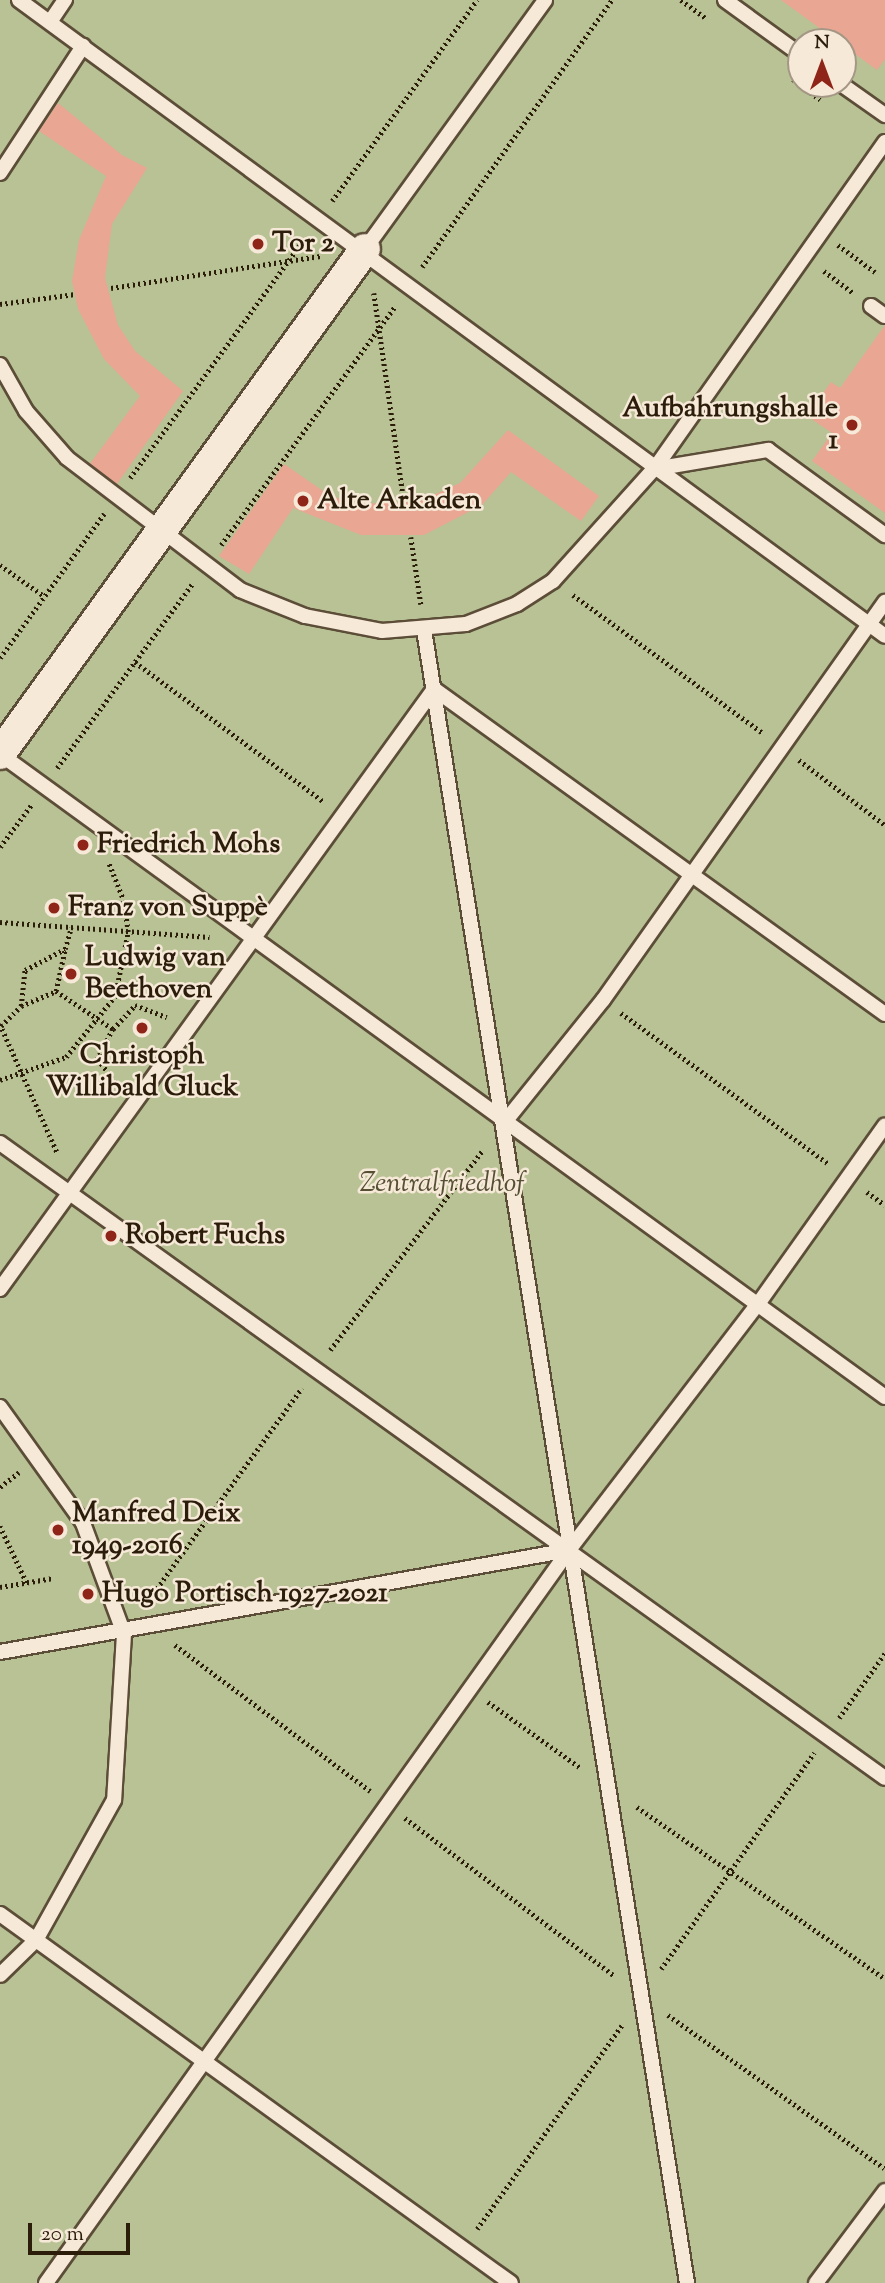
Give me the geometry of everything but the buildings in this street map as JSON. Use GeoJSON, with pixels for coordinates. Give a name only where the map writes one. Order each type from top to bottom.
{"type":"FeatureCollection","features":[{"type":"Feature","properties":{"kind":"street"},"geometry":{"type":"LineString","coordinates":[[0,754],[365,249]]}},
{"type":"Feature","properties":{"kind":"lane"},"geometry":{"type":"LineString","coordinates":[[19,0],[365,249],[654,469],[885,636]]}},
{"type":"Feature","properties":{"kind":"lane"},"geometry":{"type":"LineString","coordinates":[[50,22],[65,0]]}},
{"type":"Feature","properties":{"kind":"lane"},"geometry":{"type":"LineString","coordinates":[[365,249],[545,0]]}},
{"type":"Feature","properties":{"kind":"lane"},"geometry":{"type":"LineString","coordinates":[[725,0],[787,45]]}},
{"type":"Feature","properties":{"kind":"lane"},"geometry":{"type":"LineString","coordinates":[[0,173],[83,46]]}},
{"type":"Feature","properties":{"kind":"lane"},"geometry":{"type":"LineString","coordinates":[[857,95],[885,116]]}},
{"type":"Feature","properties":{"kind":"lane"},"geometry":{"type":"LineString","coordinates":[[0,365],[26,411],[66,458],[115,499],[240,590],[305,615],[382,631],[424,630],[466,624],[553,581],[654,469],[885,142]]}},
{"type":"Feature","properties":{"kind":"lane"},"geometry":{"type":"LineString","coordinates":[[871,306],[885,316]]}},
{"type":"Feature","properties":{"kind":"lane"},"geometry":{"type":"LineString","coordinates":[[654,469],[768,450],[885,535]]}},
{"type":"Feature","properties":{"kind":"lane"},"geometry":{"type":"LineString","coordinates":[[504,1123],[603,1000],[885,602]]}},
{"type":"Feature","properties":{"kind":"lane"},"geometry":{"type":"LineString","coordinates":[[424,630],[687,2283]]}},
{"type":"Feature","properties":{"kind":"lane"},"geometry":{"type":"LineString","coordinates":[[0,1289],[137,1096],[434,689]]}},
{"type":"Feature","properties":{"kind":"lane"},"geometry":{"type":"LineString","coordinates":[[434,689],[885,1014]]}},
{"type":"Feature","properties":{"kind":"lane"},"geometry":{"type":"LineString","coordinates":[[0,754],[250,940],[885,1397]]}},
{"type":"Feature","properties":{"kind":"lane"},"geometry":{"type":"LineString","coordinates":[[46,2283],[206,2065],[569,1550],[758,1304],[885,1125]]}},
{"type":"Feature","properties":{"kind":"lane"},"geometry":{"type":"LineString","coordinates":[[0,1143],[885,1779]]}},
{"type":"Feature","properties":{"kind":"lane"},"geometry":{"type":"LineString","coordinates":[[0,1407],[83,1523],[124,1634],[114,1800],[36,1940],[0,1975]]}},
{"type":"Feature","properties":{"kind":"lane"},"geometry":{"type":"LineString","coordinates":[[0,1652],[124,1634],[569,1550]]}},
{"type":"Feature","properties":{"kind":"lane"},"geometry":{"type":"LineString","coordinates":[[0,1914],[511,2283]]}},
{"type":"Feature","properties":{"kind":"lane"},"geometry":{"type":"LineString","coordinates":[[816,2283],[885,2190]]}},
{"type":"Feature","properties":{"kind":"path"},"geometry":{"type":"LineString","coordinates":[[0,658],[477,0]]}},
{"type":"Feature","properties":{"kind":"path"},"geometry":{"type":"LineString","coordinates":[[0,847],[380,326],[612,0]]}},
{"type":"Feature","properties":{"kind":"path"},"geometry":{"type":"LineString","coordinates":[[821,233],[875,272]]}},
{"type":"Feature","properties":{"kind":"path"},"geometry":{"type":"LineString","coordinates":[[111,288],[365,249],[380,326],[404,500]]}},
{"type":"Feature","properties":{"kind":"path"},"geometry":{"type":"LineString","coordinates":[[830,275],[856,295]]}},
{"type":"Feature","properties":{"kind":"path"},"geometry":{"type":"LineString","coordinates":[[0,304],[75,294]]}},
{"type":"Feature","properties":{"kind":"path"},"geometry":{"type":"LineString","coordinates":[[411,537],[424,630]]}},
{"type":"Feature","properties":{"kind":"path"},"geometry":{"type":"LineString","coordinates":[[0,565],[44,596]]}},
{"type":"Feature","properties":{"kind":"path"},"geometry":{"type":"LineString","coordinates":[[553,581],[783,747],[885,825]]}},
{"type":"Feature","properties":{"kind":"path"},"geometry":{"type":"LineString","coordinates":[[135,662],[342,815]]}},
{"type":"Feature","properties":{"kind":"path"},"geometry":{"type":"LineString","coordinates":[[0,1080],[23,1077],[66,1057],[97,1023],[115,996],[128,932],[124,902],[90,821]]}},
{"type":"Feature","properties":{"kind":"path"},"geometry":{"type":"LineString","coordinates":[[0,922],[250,940]]}},
{"type":"Feature","properties":{"kind":"path"},"geometry":{"type":"LineString","coordinates":[[56,991],[71,928]]}},
{"type":"Feature","properties":{"kind":"path"},"geometry":{"type":"LineString","coordinates":[[21,1006],[25,970],[65,949]]}},
{"type":"Feature","properties":{"kind":"path"},"geometry":{"type":"LineString","coordinates":[[56,991],[97,1023],[113,1030]]}},
{"type":"Feature","properties":{"kind":"path"},"geometry":{"type":"LineString","coordinates":[[56,991],[21,1006],[0,1025],[68,1192]]}},
{"type":"Feature","properties":{"kind":"path"},"geometry":{"type":"LineString","coordinates":[[603,1000],[885,1205]]}},
{"type":"Feature","properties":{"kind":"path"},"geometry":{"type":"LineString","coordinates":[[137,1096],[100,1069],[98,1059],[113,1030],[141,1004],[186,1029]]}},
{"type":"Feature","properties":{"kind":"path"},"geometry":{"type":"LineString","coordinates":[[0,1526],[27,1583]]}},
{"type":"Feature","properties":{"kind":"path"},"geometry":{"type":"LineString","coordinates":[[0,1587],[53,1578]]}},
{"type":"Feature","properties":{"kind":"path"},"geometry":{"type":"LineString","coordinates":[[152,1628],[642,1996],[885,2169]]}},
{"type":"Feature","properties":{"kind":"path"},"geometry":{"type":"LineString","coordinates":[[463,2249],[885,1653]]}},
{"type":"Feature","properties":{"kind":"path"},"geometry":{"type":"LineString","coordinates":[[470,1689],[729,1873],[885,1979]]}},
{"type":"Feature","properties":{"kind":"green space","name":"Zentralfriedhof"},"geometry":{"type":"Polygon","coordinates":[[[0,0],[885,0],[885,2283],[0,2283],[0,0]]]}},
{"type":"Feature","properties":{"kind":"place","name":"Tor 2"},"geometry":{"type":"Point","coordinates":[258,244]}},
{"type":"Feature","properties":{"kind":"place","name":"Aufbahrungshalle 1"},"geometry":{"type":"Point","coordinates":[852,425]}},
{"type":"Feature","properties":{"kind":"place","name":"Alte Arkaden"},"geometry":{"type":"Point","coordinates":[303,501]}},
{"type":"Feature","properties":{"kind":"place","name":"Friedrich Mohs"},"geometry":{"type":"Point","coordinates":[83,845]}},
{"type":"Feature","properties":{"kind":"place","name":"Franz von Suppè"},"geometry":{"type":"Point","coordinates":[54,908]}},
{"type":"Feature","properties":{"kind":"place","name":"Ludwig van Beethoven"},"geometry":{"type":"Point","coordinates":[71,974]}},
{"type":"Feature","properties":{"kind":"place","name":"Christoph Willibald Gluck"},"geometry":{"type":"Point","coordinates":[142,1028]}},
{"type":"Feature","properties":{"kind":"place","name":"Robert Fuchs"},"geometry":{"type":"Point","coordinates":[111,1236]}},
{"type":"Feature","properties":{"kind":"place","name":"Manfred Deix 1949-2016"},"geometry":{"type":"Point","coordinates":[58,1530]}},
{"type":"Feature","properties":{"kind":"place","name":"Hugo Portisch 1927-2021"},"geometry":{"type":"Point","coordinates":[88,1594]}}]}
